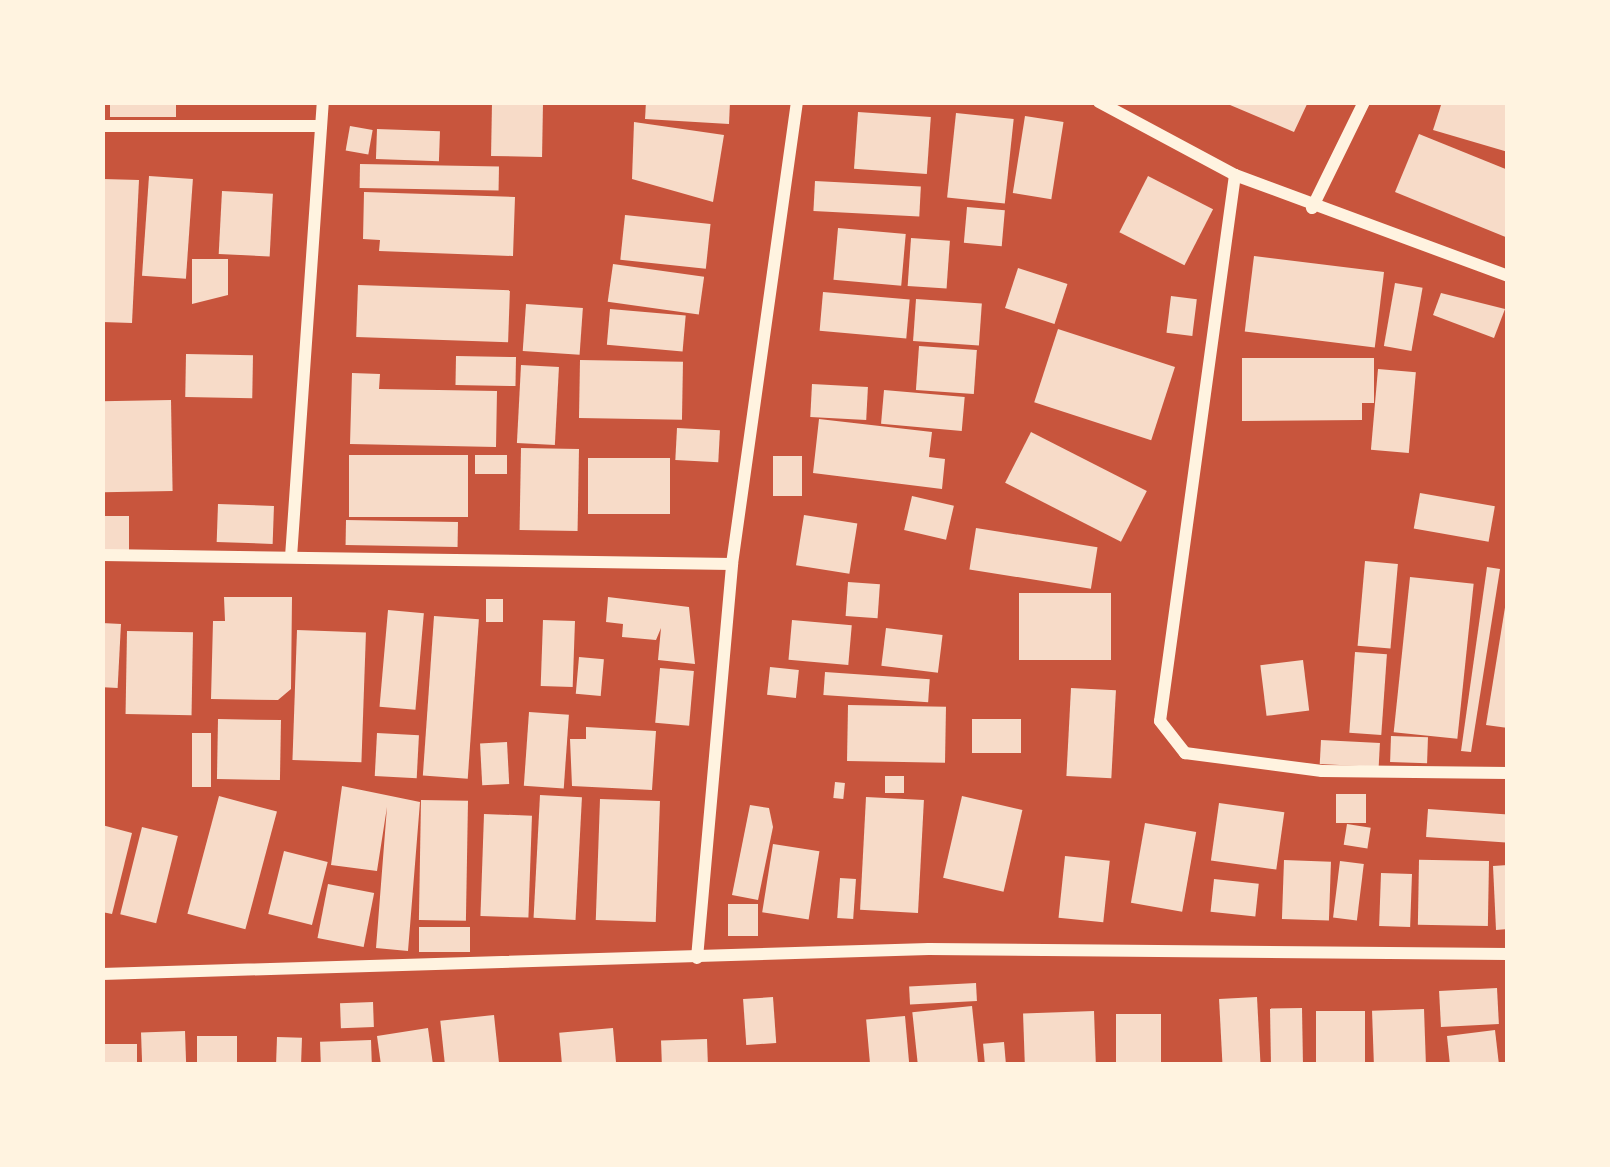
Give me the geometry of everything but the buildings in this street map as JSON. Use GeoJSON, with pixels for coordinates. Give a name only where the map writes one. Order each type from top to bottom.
{"type":"FeatureCollection","features":[{"type":"Feature","properties":{"kind":"street"},"geometry":{"type":"LineString","coordinates":[[291,557],[323,102]]}},
{"type":"Feature","properties":{"kind":"street"},"geometry":{"type":"LineString","coordinates":[[697,958],[732,564],[796,102]]}},
{"type":"Feature","properties":{"kind":"street"},"geometry":{"type":"LineString","coordinates":[[1099,102],[1235,176],[1508,276]]}},
{"type":"Feature","properties":{"kind":"street"},"geometry":{"type":"LineString","coordinates":[[1312,208],[1364,102]]}},
{"type":"Feature","properties":{"kind":"street"},"geometry":{"type":"LineString","coordinates":[[102,126],[321,126]]}},
{"type":"Feature","properties":{"kind":"street"},"geometry":{"type":"LineString","coordinates":[[1235,176],[1160,721],[1184,753],[1322,770],[1508,773]]}},
{"type":"Feature","properties":{"kind":"street"},"geometry":{"type":"LineString","coordinates":[[102,555],[732,564]]}},
{"type":"Feature","properties":{"kind":"street"},"geometry":{"type":"LineString","coordinates":[[102,974],[1157,947],[1508,954]]}}]}
